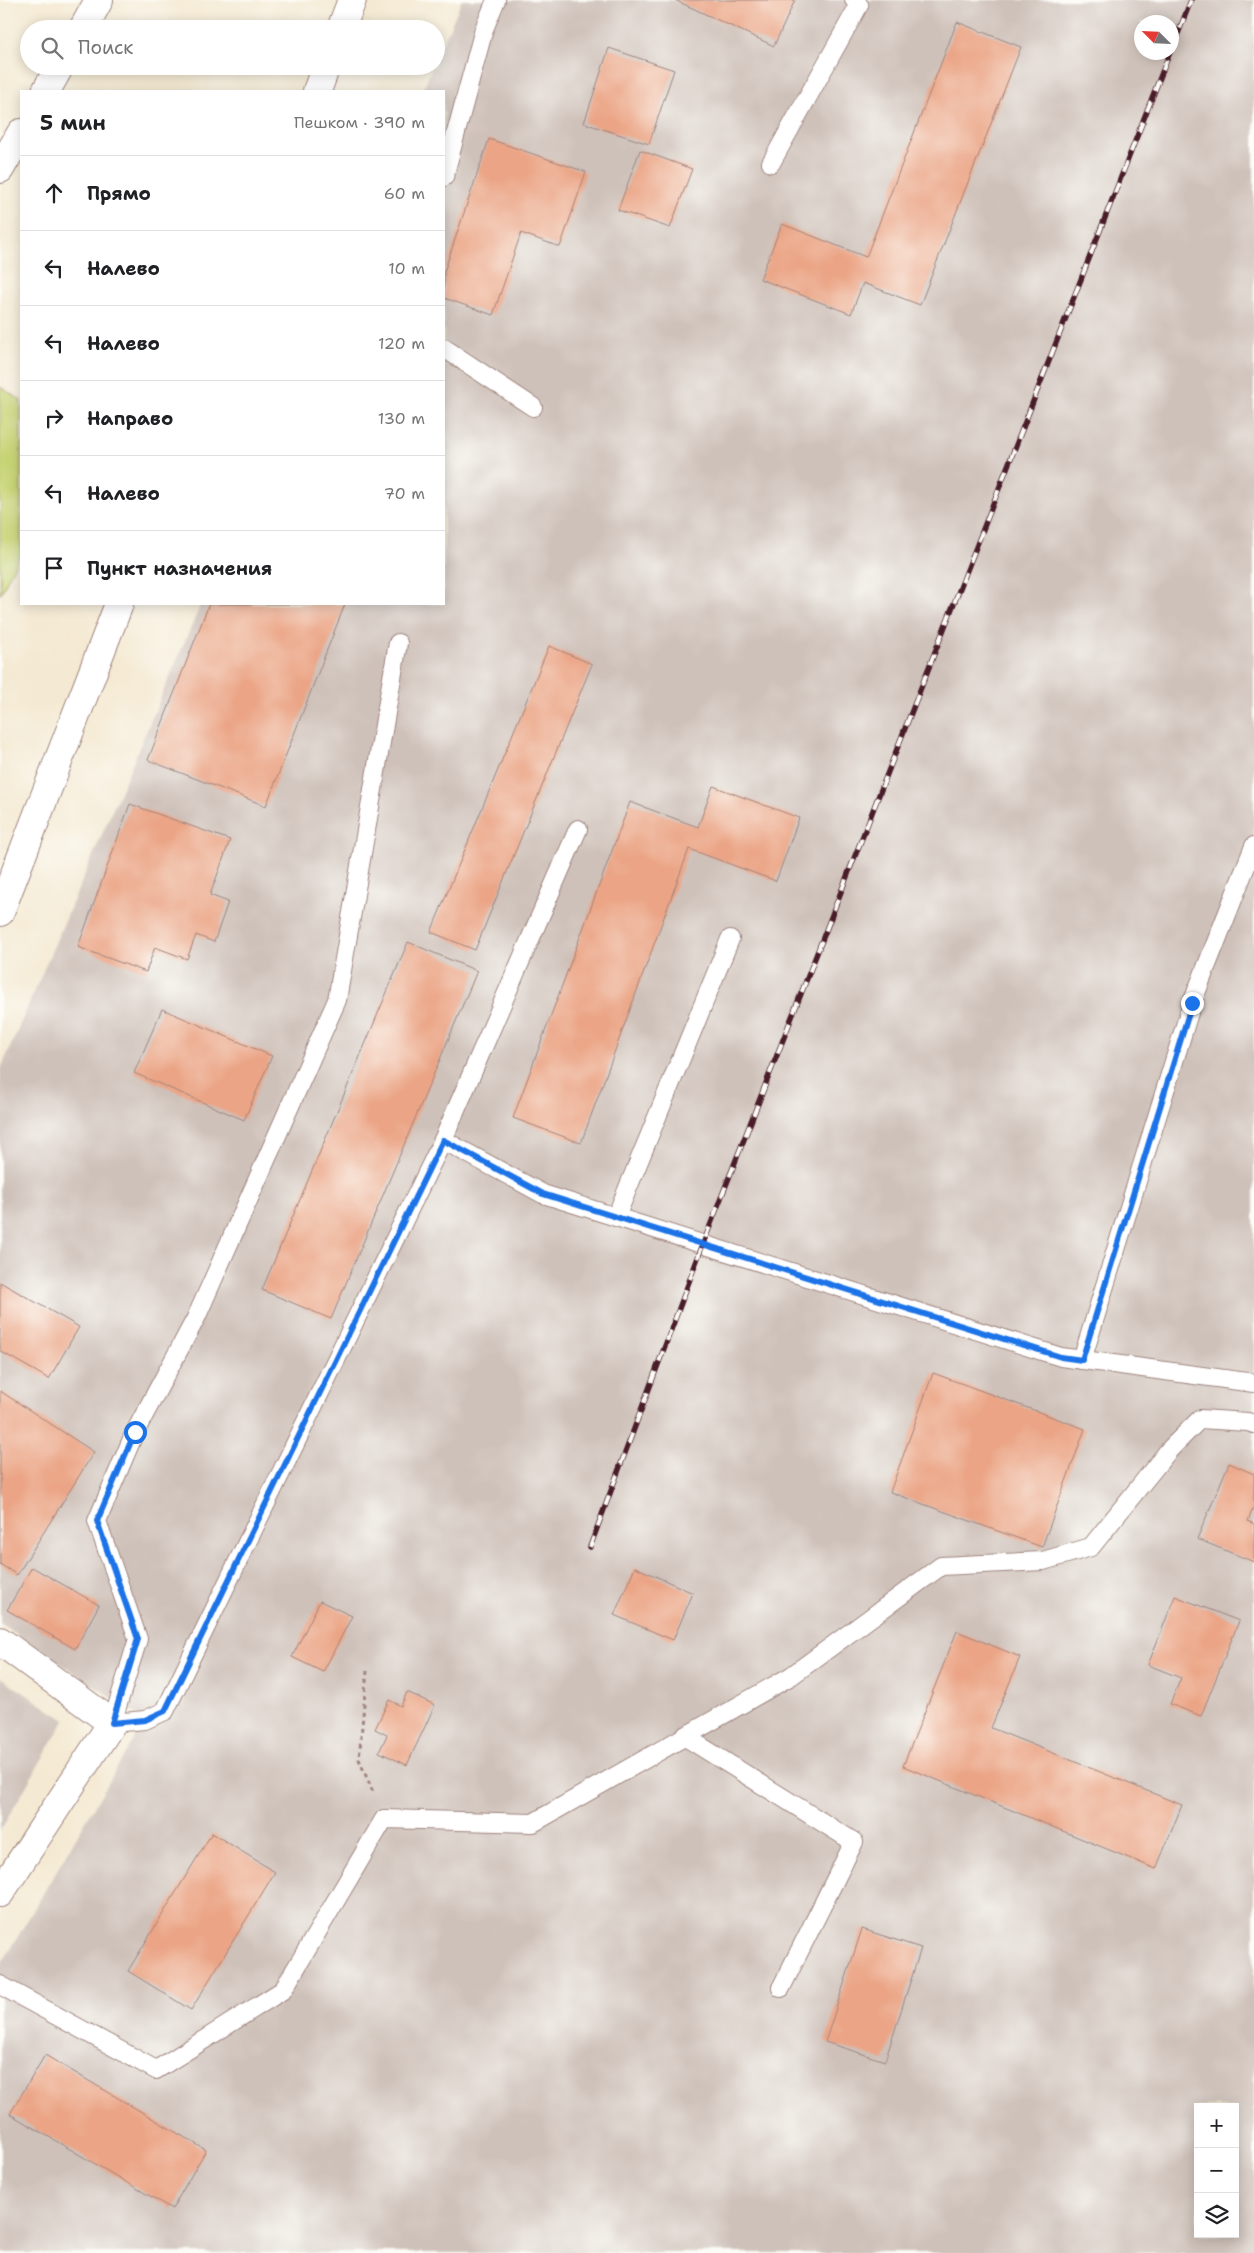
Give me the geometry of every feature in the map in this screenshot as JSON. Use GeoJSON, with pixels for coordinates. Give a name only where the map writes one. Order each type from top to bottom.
{"type":"FeatureCollection","features":[{"type":"Feature","properties":{"kind":"street"},"geometry":{"type":"LineString","coordinates":[[87,20],[99,0]]}},
{"type":"Feature","properties":{"kind":"street"},"geometry":{"type":"LineString","coordinates":[[344,20],[352,0]]}},
{"type":"Feature","properties":{"kind":"street"},"geometry":{"type":"LineString","coordinates":[[47,90],[55,75]]}},
{"type":"Feature","properties":{"kind":"street"},"geometry":{"type":"LineString","coordinates":[[317,90],[323,75]]}},
{"type":"Feature","properties":{"kind":"street"},"geometry":{"type":"LineString","coordinates":[[0,169],[20,135]]}},
{"type":"Feature","properties":{"kind":"street"},"geometry":{"type":"LineString","coordinates":[[0,912],[119,605]]}},
{"type":"Feature","properties":{"kind":"street"},"geometry":{"type":"LineString","coordinates":[[0,1641],[112,1723],[0,1893]]}},
{"type":"Feature","properties":{"kind":"lane"},"geometry":{"type":"LineString","coordinates":[[445,173],[484,29],[496,0]]}},
{"type":"Feature","properties":{"kind":"lane"},"geometry":{"type":"LineString","coordinates":[[771,163],[859,5],[854,0]]}},
{"type":"Feature","properties":{"kind":"lane"},"geometry":{"type":"LineString","coordinates":[[445,349],[533,407]]}},
{"type":"Feature","properties":{"kind":"lane"},"geometry":{"type":"LineString","coordinates":[[398,643],[337,1000],[196,1318],[135,1432],[97,1521],[138,1639],[112,1723],[145,1720],[165,1711],[443,1140],[578,829]]}},
{"type":"Feature","properties":{"kind":"lane"},"geometry":{"type":"LineString","coordinates":[[1082,1360],[1192,1003],[1254,846]]}},
{"type":"Feature","properties":{"kind":"lane"},"geometry":{"type":"LineString","coordinates":[[616,1217],[730,939]]}},
{"type":"Feature","properties":{"kind":"lane"},"geometry":{"type":"LineString","coordinates":[[443,1140],[543,1194],[1061,1357],[1254,1383]]}},
{"type":"Feature","properties":{"kind":"lane"},"geometry":{"type":"LineString","coordinates":[[0,1985],[156,2070],[283,1990],[384,1819],[533,1823],[791,1676],[942,1566],[1043,1561],[1091,1547],[1169,1450],[1200,1419],[1254,1424]]}},
{"type":"Feature","properties":{"kind":"lane"},"geometry":{"type":"LineString","coordinates":[[684,1736],[854,1842],[781,1988]]}},
{"type":"Feature","properties":{"kind":"path"},"geometry":{"type":"LineString","coordinates":[[366,1671],[360,1759],[384,1819]]}},
{"type":"Feature","properties":{"kind":"shaded area"},"geometry":{"type":"Polygon","coordinates":[[[462,0],[1254,0],[1254,2253],[0,2253],[0,1967],[145,1720],[0,1623],[0,1071],[201,605],[445,605],[445,90],[422,90],[429,75],[445,75],[445,39],[462,0]]]}},
{"type":"Feature","properties":{"kind":"shaded area"},"geometry":{"type":"Polygon","coordinates":[[[0,1677],[65,1720],[0,1831],[0,1677]]]}},
{"type":"Feature","properties":{"kind":"green space"},"geometry":{"type":"Polygon","coordinates":[[[0,387],[20,399],[20,555],[0,595],[0,387]]]}},
{"type":"Feature","properties":{"kind":"building"},"geometry":{"type":"Polygon","coordinates":[[[675,0],[795,0],[774,46],[675,0]]]}},
{"type":"Feature","properties":{"kind":"building"},"geometry":{"type":"Polygon","coordinates":[[[957,22],[1021,47],[920,305],[863,283],[851,314],[760,279],[782,224],[866,257],[957,22]]]}},
{"type":"Feature","properties":{"kind":"building"},"geometry":{"type":"Polygon","coordinates":[[[609,48],[674,70],[649,144],[584,123],[609,48]]]}},
{"type":"Feature","properties":{"kind":"building"},"geometry":{"type":"Polygon","coordinates":[[[489,139],[586,172],[560,247],[521,233],[493,315],[445,298],[445,269],[489,139]]]}},
{"type":"Feature","properties":{"kind":"building"},"geometry":{"type":"Polygon","coordinates":[[[640,150],[692,169],[670,228],[618,210],[640,150]]]}},
{"type":"Feature","properties":{"kind":"building"},"geometry":{"type":"Polygon","coordinates":[[[209,605],[345,605],[266,806],[148,760],[209,605]]]}},
{"type":"Feature","properties":{"kind":"building"},"geometry":{"type":"Polygon","coordinates":[[[549,646],[592,664],[475,950],[431,932],[549,646]]]}},
{"type":"Feature","properties":{"kind":"building"},"geometry":{"type":"Polygon","coordinates":[[[713,786],[799,818],[776,881],[689,849],[581,1143],[513,1118],[630,802],[698,827],[713,786]]]}},
{"type":"Feature","properties":{"kind":"building"},"geometry":{"type":"Polygon","coordinates":[[[130,804],[230,840],[210,895],[228,902],[214,942],[196,935],[187,959],[155,947],[146,972],[78,947],[130,804]]]}},
{"type":"Feature","properties":{"kind":"building"},"geometry":{"type":"Polygon","coordinates":[[[408,942],[477,971],[331,1319],[262,1290],[408,942]]]}},
{"type":"Feature","properties":{"kind":"building"},"geometry":{"type":"Polygon","coordinates":[[[162,1009],[272,1056],[244,1120],[134,1073],[162,1009]]]}},
{"type":"Feature","properties":{"kind":"building"},"geometry":{"type":"Polygon","coordinates":[[[0,1282],[79,1327],[49,1379],[0,1351],[0,1282]]]}},
{"type":"Feature","properties":{"kind":"building"},"geometry":{"type":"Polygon","coordinates":[[[933,1373],[1085,1429],[1042,1547],[890,1492],[933,1373]]]}},
{"type":"Feature","properties":{"kind":"building"},"geometry":{"type":"Polygon","coordinates":[[[0,1391],[94,1452],[17,1575],[0,1564],[0,1391]]]}},
{"type":"Feature","properties":{"kind":"building"},"geometry":{"type":"Polygon","coordinates":[[[1229,1463],[1254,1474],[1254,1506],[1248,1521],[1254,1524],[1254,1562],[1197,1539],[1229,1463]]]}},
{"type":"Feature","properties":{"kind":"building"},"geometry":{"type":"Polygon","coordinates":[[[32,1567],[99,1605],[75,1649],[7,1610],[32,1567]]]}},
{"type":"Feature","properties":{"kind":"building"},"geometry":{"type":"Polygon","coordinates":[[[635,1567],[693,1593],[673,1640],[614,1615],[635,1567]]]}},
{"type":"Feature","properties":{"kind":"building"},"geometry":{"type":"Polygon","coordinates":[[[1175,1596],[1239,1621],[1201,1716],[1170,1704],[1181,1678],[1148,1665],[1175,1596]]]}},
{"type":"Feature","properties":{"kind":"building"},"geometry":{"type":"Polygon","coordinates":[[[320,1601],[352,1616],[323,1672],[292,1657],[320,1601]]]}},
{"type":"Feature","properties":{"kind":"building"},"geometry":{"type":"Polygon","coordinates":[[[957,1631],[1020,1657],[991,1728],[1182,1805],[1156,1869],[903,1766],[957,1631]]]}},
{"type":"Feature","properties":{"kind":"building"},"geometry":{"type":"Polygon","coordinates":[[[407,1692],[435,1705],[407,1765],[379,1752],[387,1735],[375,1729],[389,1700],[401,1706],[407,1692]]]}},
{"type":"Feature","properties":{"kind":"building"},"geometry":{"type":"Polygon","coordinates":[[[212,1833],[275,1872],[191,2010],[128,1971],[212,1833]]]}},
{"type":"Feature","properties":{"kind":"building"},"geometry":{"type":"Polygon","coordinates":[[[862,1929],[921,1948],[885,2061],[825,2042],[862,1929]]]}},
{"type":"Feature","properties":{"kind":"building"},"geometry":{"type":"Polygon","coordinates":[[[45,2055],[206,2150],[172,2209],[10,2114],[45,2055]]]}},
{"type":"Feature","properties":{"kind":"railway"},"geometry":{"type":"LineString","coordinates":[[1179,31],[1191,0]]}},
{"type":"Feature","properties":{"kind":"railway"},"geometry":{"type":"LineString","coordinates":[[590,1547],[703,1244],[1167,60]]}},
{"type":"Feature","properties":{"kind":"route"},"geometry":{"type":"LineString","coordinates":[[135,1432],[97,1521],[138,1639],[112,1723],[145,1720],[165,1711],[443,1140],[543,1194],[1061,1357],[1082,1360],[1192,1003]]}}]}
